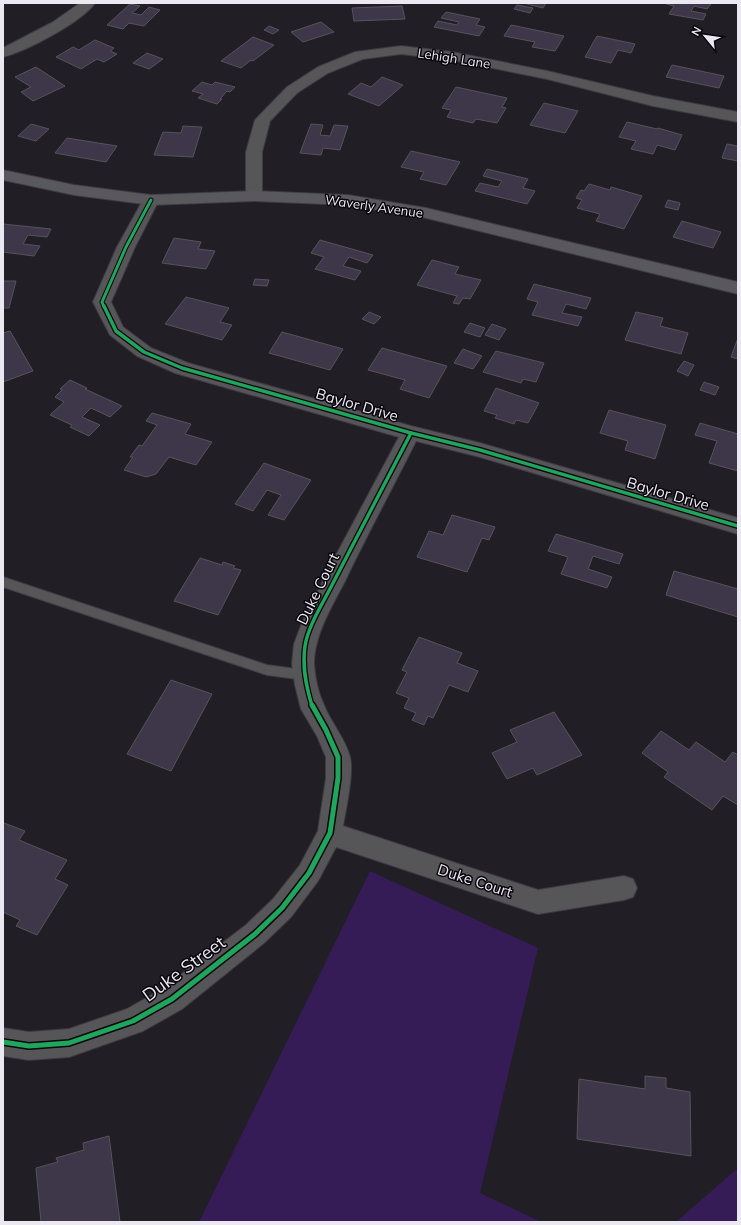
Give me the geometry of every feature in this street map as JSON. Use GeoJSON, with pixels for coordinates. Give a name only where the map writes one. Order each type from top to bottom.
{"type":"FeatureCollection","features":[{"type":"Feature","properties":{"kind":"street"},"geometry":{"type":"LineString","coordinates":[[3,53],[40,35],[66,20],[82,4]]}},
{"type":"Feature","properties":{"kind":"street","name":"Lehigh Lane"},"geometry":{"type":"LineString","coordinates":[[254,196],[254,152],[264,120],[292,90],[323,70],[360,55],[400,50],[452,56],[547,75],[653,101],[738,117]]}},
{"type":"Feature","properties":{"kind":"street","name":"Waverly Avenue"},"geometry":{"type":"LineString","coordinates":[[3,176],[74,190],[151,200],[254,196],[348,200],[426,213],[738,288]]}},
{"type":"Feature","properties":{"kind":"street","name":"Baylor Drive"},"geometry":{"type":"LineString","coordinates":[[151,200],[126,247],[102,302],[116,332],[144,352],[182,368],[411,433],[480,450],[738,526]]}},
{"type":"Feature","properties":{"kind":"street","name":"Duke Court"},"geometry":{"type":"LineString","coordinates":[[411,433],[313,623],[306,644],[303,664],[304,675],[313,709],[326,730],[338,757],[338,778],[330,832],[538,902],[624,888]]}},
{"type":"Feature","properties":{"kind":"street","name":"Duke Street"},"geometry":{"type":"LineString","coordinates":[[3,1042],[30,1046],[69,1043],[133,1021],[172,999],[255,934],[282,908],[309,873],[330,832]]}},
{"type":"Feature","properties":{"kind":"lane"},"geometry":{"type":"LineString","coordinates":[[3,582],[267,670],[304,675]]}},
{"type":"Feature","properties":{"kind":"shaded area"},"geometry":{"type":"Polygon","coordinates":[[[370,871],[538,948],[480,1193],[541,1222],[199,1222],[370,871]]]}},
{"type":"Feature","properties":{"kind":"shaded area"},"geometry":{"type":"Polygon","coordinates":[[[738,1168],[738,1222],[676,1222],[738,1168]]]}},
{"type":"Feature","properties":{"kind":"building"},"geometry":{"type":"Polygon","coordinates":[[[523,3],[546,3],[543,8],[523,3]]]}},
{"type":"Feature","properties":{"kind":"building"},"geometry":{"type":"Polygon","coordinates":[[[663,3],[711,4],[707,9],[694,6],[691,11],[706,14],[703,20],[669,14],[674,6],[663,3]]]}},
{"type":"Feature","properties":{"kind":"building"},"geometry":{"type":"Polygon","coordinates":[[[130,4],[140,6],[132,13],[141,15],[149,7],[160,10],[144,26],[129,23],[123,29],[107,25],[130,4]]]}},
{"type":"Feature","properties":{"kind":"building"},"geometry":{"type":"Polygon","coordinates":[[[517,5],[533,8],[530,13],[514,9],[517,5]]]}},
{"type":"Feature","properties":{"kind":"building"},"geometry":{"type":"Polygon","coordinates":[[[402,6],[405,19],[354,21],[352,8],[402,6]]]}},
{"type":"Feature","properties":{"kind":"building"},"geometry":{"type":"Polygon","coordinates":[[[446,12],[480,19],[476,25],[485,27],[479,36],[434,27],[438,21],[457,25],[459,22],[441,18],[446,12]]]}},
{"type":"Feature","properties":{"kind":"building"},"geometry":{"type":"Polygon","coordinates":[[[321,22],[334,32],[303,42],[291,32],[321,22]]]}},
{"type":"Feature","properties":{"kind":"building"},"geometry":{"type":"Polygon","coordinates":[[[511,25],[564,36],[555,51],[532,47],[535,42],[504,36],[511,25]]]}},
{"type":"Feature","properties":{"kind":"building"},"geometry":{"type":"Polygon","coordinates":[[[269,26],[279,30],[273,34],[264,30],[269,26]]]}},
{"type":"Feature","properties":{"kind":"building"},"geometry":{"type":"Polygon","coordinates":[[[597,36],[635,44],[631,53],[618,50],[611,63],[585,57],[597,36]]]}},
{"type":"Feature","properties":{"kind":"building"},"geometry":{"type":"Polygon","coordinates":[[[253,37],[274,45],[241,68],[221,61],[253,37]]]}},
{"type":"Feature","properties":{"kind":"building"},"geometry":{"type":"Polygon","coordinates":[[[95,40],[114,48],[110,51],[117,54],[104,62],[97,59],[81,69],[56,57],[73,47],[79,50],[95,40]]]}},
{"type":"Feature","properties":{"kind":"building"},"geometry":{"type":"Polygon","coordinates":[[[147,53],[163,59],[149,69],[133,63],[147,53]]]}},
{"type":"Feature","properties":{"kind":"building"},"geometry":{"type":"Polygon","coordinates":[[[672,65],[724,76],[719,88],[666,77],[672,65]]]}},
{"type":"Feature","properties":{"kind":"building"},"geometry":{"type":"Polygon","coordinates":[[[36,67],[65,86],[33,101],[21,92],[31,87],[15,77],[36,67]]]}},
{"type":"Feature","properties":{"kind":"building"},"geometry":{"type":"Polygon","coordinates":[[[382,77],[403,85],[379,106],[348,94],[361,83],[371,87],[382,77]]]}},
{"type":"Feature","properties":{"kind":"building"},"geometry":{"type":"Polygon","coordinates":[[[202,82],[212,85],[215,82],[235,87],[230,92],[227,91],[217,104],[198,98],[203,94],[192,91],[202,82]]]}},
{"type":"Feature","properties":{"kind":"building"},"geometry":{"type":"Polygon","coordinates":[[[456,87],[507,98],[502,107],[506,108],[497,123],[476,119],[473,123],[447,117],[451,110],[442,108],[456,87]]]}},
{"type":"Feature","properties":{"kind":"building"},"geometry":{"type":"Polygon","coordinates":[[[544,103],[578,111],[565,133],[530,125],[544,103]]]}},
{"type":"Feature","properties":{"kind":"building"},"geometry":{"type":"Polygon","coordinates":[[[627,122],[658,128],[682,135],[675,150],[657,145],[653,154],[631,149],[636,141],[619,137],[627,122]]]}},
{"type":"Feature","properties":{"kind":"building"},"geometry":{"type":"Polygon","coordinates":[[[31,124],[49,129],[36,141],[18,136],[31,124]]]}},
{"type":"Feature","properties":{"kind":"building"},"geometry":{"type":"Polygon","coordinates":[[[311,124],[323,125],[320,135],[330,136],[334,125],[348,126],[340,150],[323,148],[321,155],[300,153],[311,124]]]}},
{"type":"Feature","properties":{"kind":"building"},"geometry":{"type":"Polygon","coordinates":[[[183,126],[202,127],[193,157],[154,155],[163,132],[181,133],[183,126]]]}},
{"type":"Feature","properties":{"kind":"building"},"geometry":{"type":"Polygon","coordinates":[[[67,138],[117,146],[106,162],[55,153],[67,138]]]}},
{"type":"Feature","properties":{"kind":"building"},"geometry":{"type":"Polygon","coordinates":[[[727,144],[738,146],[738,161],[722,158],[727,144]]]}},
{"type":"Feature","properties":{"kind":"building"},"geometry":{"type":"Polygon","coordinates":[[[411,151],[460,162],[446,185],[420,179],[424,172],[401,167],[411,151]]]}},
{"type":"Feature","properties":{"kind":"building"},"geometry":{"type":"Polygon","coordinates":[[[487,169],[528,179],[523,188],[535,191],[527,204],[475,191],[480,183],[498,187],[502,181],[483,176],[487,169]]]}},
{"type":"Feature","properties":{"kind":"building"},"geometry":{"type":"Polygon","coordinates":[[[589,184],[610,190],[611,187],[642,196],[624,229],[596,221],[600,214],[577,208],[582,200],[576,198],[581,190],[584,191],[589,184]]]}},
{"type":"Feature","properties":{"kind":"building"},"geometry":{"type":"Polygon","coordinates":[[[668,200],[680,203],[678,210],[665,207],[668,200]]]}},
{"type":"Feature","properties":{"kind":"building"},"geometry":{"type":"Polygon","coordinates":[[[682,221],[721,232],[713,248],[673,237],[682,221]]]}},
{"type":"Feature","properties":{"kind":"building"},"geometry":{"type":"Polygon","coordinates":[[[3,224],[51,229],[47,237],[28,235],[23,244],[40,246],[34,256],[3,252],[3,224]]]}},
{"type":"Feature","properties":{"kind":"building"},"geometry":{"type":"Polygon","coordinates":[[[174,238],[201,242],[198,249],[215,251],[206,269],[162,263],[174,238]]]}},
{"type":"Feature","properties":{"kind":"building"},"geometry":{"type":"Polygon","coordinates":[[[320,240],[373,255],[367,263],[349,257],[343,266],[361,271],[355,280],[315,269],[324,257],[311,253],[320,240]]]}},
{"type":"Feature","properties":{"kind":"building"},"geometry":{"type":"Polygon","coordinates":[[[432,260],[459,267],[455,274],[481,280],[470,299],[463,298],[459,304],[453,303],[457,296],[417,285],[432,260]]]}},
{"type":"Feature","properties":{"kind":"building"},"geometry":{"type":"Polygon","coordinates":[[[255,279],[269,280],[267,286],[253,285],[255,279]]]}},
{"type":"Feature","properties":{"kind":"building"},"geometry":{"type":"Polygon","coordinates":[[[3,281],[16,281],[9,308],[3,308],[3,281]]]}},
{"type":"Feature","properties":{"kind":"building"},"geometry":{"type":"Polygon","coordinates":[[[534,284],[591,298],[586,309],[566,304],[562,313],[582,317],[578,326],[532,315],[538,302],[527,299],[534,284]]]}},
{"type":"Feature","properties":{"kind":"building"},"geometry":{"type":"Polygon","coordinates":[[[186,297],[229,308],[220,322],[232,325],[222,340],[165,324],[186,297]]]}},
{"type":"Feature","properties":{"kind":"building"},"geometry":{"type":"Polygon","coordinates":[[[369,312],[381,317],[374,324],[362,319],[369,312]]]}},
{"type":"Feature","properties":{"kind":"building"},"geometry":{"type":"Polygon","coordinates":[[[636,312],[663,318],[660,326],[688,333],[681,354],[625,340],[636,312]]]}},
{"type":"Feature","properties":{"kind":"building"},"geometry":{"type":"Polygon","coordinates":[[[470,323],[485,328],[480,337],[464,332],[470,323]]]}},
{"type":"Feature","properties":{"kind":"building"},"geometry":{"type":"Polygon","coordinates":[[[492,324],[506,329],[499,340],[485,335],[492,324]]]}},
{"type":"Feature","properties":{"kind":"building"},"geometry":{"type":"Polygon","coordinates":[[[10,331],[33,371],[3,382],[3,333],[10,331]]]}},
{"type":"Feature","properties":{"kind":"building"},"geometry":{"type":"Polygon","coordinates":[[[282,332],[343,349],[330,370],[269,353],[282,332]]]}},
{"type":"Feature","properties":{"kind":"building"},"geometry":{"type":"Polygon","coordinates":[[[738,338],[738,359],[731,357],[738,338]]]}},
{"type":"Feature","properties":{"kind":"building"},"geometry":{"type":"Polygon","coordinates":[[[382,348],[447,366],[429,398],[400,389],[405,380],[368,370],[382,348]]]}},
{"type":"Feature","properties":{"kind":"building"},"geometry":{"type":"Polygon","coordinates":[[[463,349],[482,356],[473,369],[454,363],[463,349]]]}},
{"type":"Feature","properties":{"kind":"building"},"geometry":{"type":"Polygon","coordinates":[[[496,351],[544,363],[536,382],[523,379],[521,383],[483,372],[496,351]]]}},
{"type":"Feature","properties":{"kind":"building"},"geometry":{"type":"Polygon","coordinates":[[[684,361],[694,365],[688,376],[677,371],[684,361]]]}},
{"type":"Feature","properties":{"kind":"building"},"geometry":{"type":"Polygon","coordinates":[[[70,380],[87,388],[85,389],[122,406],[110,417],[91,408],[82,417],[100,425],[89,436],[70,427],[72,425],[50,415],[64,402],[55,397],[62,390],[60,389],[70,380]]]}},
{"type":"Feature","properties":{"kind":"building"},"geometry":{"type":"Polygon","coordinates":[[[704,382],[719,387],[715,395],[700,390],[704,382]]]}},
{"type":"Feature","properties":{"kind":"building"},"geometry":{"type":"Polygon","coordinates":[[[496,388],[539,403],[528,423],[516,420],[514,424],[495,418],[497,415],[484,411],[496,388]]]}},
{"type":"Feature","properties":{"kind":"building"},"geometry":{"type":"Polygon","coordinates":[[[609,410],[666,425],[655,459],[625,450],[628,441],[600,433],[609,410]]]}},
{"type":"Feature","properties":{"kind":"building"},"geometry":{"type":"Polygon","coordinates":[[[152,413],[191,424],[185,434],[212,442],[196,465],[169,457],[156,474],[146,477],[124,470],[133,457],[130,457],[139,445],[142,446],[157,425],[146,421],[152,413]]]}},
{"type":"Feature","properties":{"kind":"building"},"geometry":{"type":"Polygon","coordinates":[[[700,423],[738,434],[738,471],[709,463],[717,441],[695,435],[700,423]]]}},
{"type":"Feature","properties":{"kind":"building"},"geometry":{"type":"Polygon","coordinates":[[[264,463],[311,480],[284,520],[268,515],[281,495],[267,490],[253,511],[235,504],[264,463]]]}},
{"type":"Feature","properties":{"kind":"building"},"geometry":{"type":"Polygon","coordinates":[[[452,515],[495,527],[489,540],[482,538],[467,572],[417,557],[429,531],[443,535],[452,515]]]}},
{"type":"Feature","properties":{"kind":"building"},"geometry":{"type":"Polygon","coordinates":[[[556,534],[623,554],[619,564],[593,556],[588,569],[612,577],[607,588],[561,574],[568,557],[548,551],[556,534]]]}},
{"type":"Feature","properties":{"kind":"building"},"geometry":{"type":"Polygon","coordinates":[[[200,558],[222,565],[223,562],[235,566],[233,568],[241,570],[218,615],[174,601],[200,558]]]}},
{"type":"Feature","properties":{"kind":"building"},"geometry":{"type":"Polygon","coordinates":[[[674,571],[738,589],[738,617],[666,595],[674,571]]]}},
{"type":"Feature","properties":{"kind":"building"},"geometry":{"type":"Polygon","coordinates":[[[419,637],[462,653],[457,663],[478,671],[468,692],[449,685],[433,718],[428,716],[424,725],[412,720],[416,713],[404,708],[409,698],[396,693],[407,672],[402,670],[419,637]]]}},
{"type":"Feature","properties":{"kind":"building"},"geometry":{"type":"Polygon","coordinates":[[[171,680],[212,694],[171,771],[127,754],[171,680]]]}},
{"type":"Feature","properties":{"kind":"building"},"geometry":{"type":"Polygon","coordinates":[[[554,712],[582,755],[537,775],[533,768],[507,779],[492,753],[517,742],[510,730],[554,712]]]}},
{"type":"Feature","properties":{"kind":"building"},"geometry":{"type":"Polygon","coordinates":[[[661,731],[689,750],[696,742],[725,762],[733,752],[738,755],[738,805],[723,796],[712,810],[664,777],[668,772],[642,753],[661,731]]]}},
{"type":"Feature","properties":{"kind":"building"},"geometry":{"type":"Polygon","coordinates":[[[4,823],[25,831],[19,840],[67,860],[55,879],[68,885],[37,935],[16,926],[20,920],[3,912],[4,823]]]}},
{"type":"Feature","properties":{"kind":"building"},"geometry":{"type":"Polygon","coordinates":[[[645,1076],[666,1078],[666,1088],[690,1092],[691,1156],[577,1139],[579,1079],[645,1089],[645,1076]]]}},
{"type":"Feature","properties":{"kind":"building"},"geometry":{"type":"Polygon","coordinates":[[[109,1136],[120,1222],[41,1222],[36,1168],[58,1162],[56,1158],[84,1150],[83,1143],[109,1136]]]}},
{"type":"Feature","properties":{"kind":"cycle path"},"geometry":{"type":"LineString","coordinates":[[151,200],[126,247],[102,302],[116,331],[144,352],[182,368],[411,433],[480,450],[738,526]]}},
{"type":"Feature","properties":{"kind":"cycle path"},"geometry":{"type":"LineString","coordinates":[[3,1042],[29,1046],[69,1043],[133,1021],[172,999],[255,934],[282,908],[309,873],[330,833],[338,778],[338,757],[326,730],[313,709],[306,685],[303,664],[305,644],[313,623],[345,559],[411,433]]}}]}
